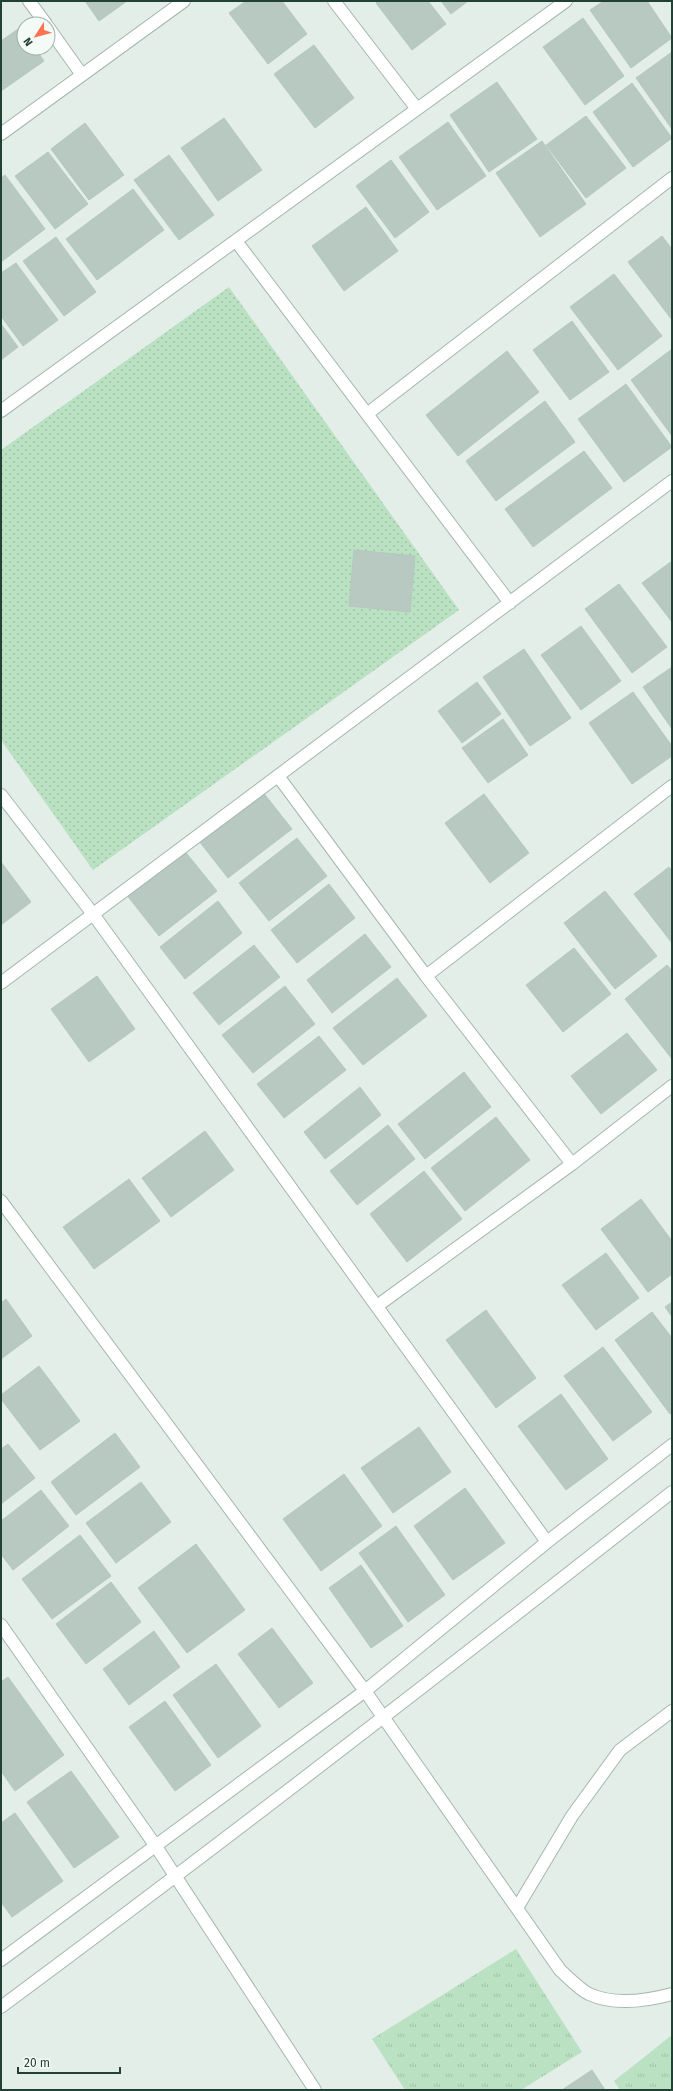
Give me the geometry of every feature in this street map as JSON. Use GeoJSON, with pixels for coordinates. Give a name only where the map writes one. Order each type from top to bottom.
{"type":"FeatureCollection","features":[{"type":"Feature","properties":{"kind":"street"},"geometry":{"type":"LineString","coordinates":[[29,1],[40,16]]}},
{"type":"Feature","properties":{"kind":"street"},"geometry":{"type":"LineString","coordinates":[[1,134],[184,1]]}},
{"type":"Feature","properties":{"kind":"street"},"geometry":{"type":"LineString","coordinates":[[334,1],[417,109]]}},
{"type":"Feature","properties":{"kind":"street"},"geometry":{"type":"LineString","coordinates":[[1,411],[566,1]]}},
{"type":"Feature","properties":{"kind":"street"},"geometry":{"type":"LineString","coordinates":[[56,38],[82,74]]}},
{"type":"Feature","properties":{"kind":"street"},"geometry":{"type":"LineString","coordinates":[[367,414],[672,178]]}},
{"type":"Feature","properties":{"kind":"street"},"geometry":{"type":"LineString","coordinates":[[236,241],[510,603]]}},
{"type":"Feature","properties":{"kind":"street"},"geometry":{"type":"LineString","coordinates":[[1,983],[672,481]]}},
{"type":"Feature","properties":{"kind":"street"},"geometry":{"type":"LineString","coordinates":[[278,776],[426,976],[572,1164]]}},
{"type":"Feature","properties":{"kind":"street"},"geometry":{"type":"LineString","coordinates":[[426,976],[672,786]]}},
{"type":"Feature","properties":{"kind":"street"},"geometry":{"type":"LineString","coordinates":[[1,795],[94,914],[547,1542]]}},
{"type":"Feature","properties":{"kind":"street"},"geometry":{"type":"LineString","coordinates":[[377,1306],[572,1164],[672,1086]]}},
{"type":"Feature","properties":{"kind":"street"},"geometry":{"type":"LineString","coordinates":[[1,1201],[365,1691],[560,1970],[589,1994],[616,2001],[650,2000],[672,1994]]}},
{"type":"Feature","properties":{"kind":"street"},"geometry":{"type":"LineString","coordinates":[[1,1960],[365,1691],[547,1542],[672,1445]]}},
{"type":"Feature","properties":{"kind":"street"},"geometry":{"type":"LineString","coordinates":[[1,2007],[176,1877],[384,1718],[672,1492]]}},
{"type":"Feature","properties":{"kind":"street"},"geometry":{"type":"LineString","coordinates":[[1,1625],[155,1845],[315,2090]]}},
{"type":"Feature","properties":{"kind":"street"},"geometry":{"type":"LineString","coordinates":[[517,1908],[572,1816],[620,1750],[672,1712]]}},
{"type":"Feature","properties":{"kind":"green space"},"geometry":{"type":"Polygon","coordinates":[[[229,287],[459,610],[93,870],[1,740],[1,450],[229,287]]]}},
{"type":"Feature","properties":{"kind":"green space"},"geometry":{"type":"Polygon","coordinates":[[[516,1949],[582,2052],[521,2090],[405,2090],[372,2039],[516,1949]]]}},
{"type":"Feature","properties":{"kind":"green space"},"geometry":{"type":"Polygon","coordinates":[[[672,2035],[672,2090],[620,2090],[614,2081],[672,2035]]]}},
{"type":"Feature","properties":{"kind":"building"},"geometry":{"type":"Polygon","coordinates":[[[85,1],[127,1],[99,21],[85,1]]]}},
{"type":"Feature","properties":{"kind":"building"},"geometry":{"type":"Polygon","coordinates":[[[246,1],[282,1],[307,34],[268,64],[229,13],[246,1]]]}},
{"type":"Feature","properties":{"kind":"building"},"geometry":{"type":"Polygon","coordinates":[[[378,1],[428,1],[446,24],[412,50],[376,3],[378,1]]]}},
{"type":"Feature","properties":{"kind":"building"},"geometry":{"type":"Polygon","coordinates":[[[441,1],[468,1],[451,14],[441,1]]]}},
{"type":"Feature","properties":{"kind":"building"},"geometry":{"type":"Polygon","coordinates":[[[604,1],[647,1],[672,38],[631,68],[590,10],[604,1]]]}},
{"type":"Feature","properties":{"kind":"building"},"geometry":{"type":"Polygon","coordinates":[[[583,18],[624,76],[585,105],[543,47],[583,18]]]}},
{"type":"Feature","properties":{"kind":"building"},"geometry":{"type":"Polygon","coordinates":[[[16,30],[16,56],[41,56],[44,61],[1,91],[1,41],[16,30]]]}},
{"type":"Feature","properties":{"kind":"building"},"geometry":{"type":"Polygon","coordinates":[[[314,45],[354,98],[315,128],[274,74],[314,45]]]}},
{"type":"Feature","properties":{"kind":"building"},"geometry":{"type":"Polygon","coordinates":[[[672,52],[672,129],[636,78],[672,52]]]}},
{"type":"Feature","properties":{"kind":"building"},"geometry":{"type":"Polygon","coordinates":[[[497,82],[537,139],[489,172],[450,115],[497,82]]]}},
{"type":"Feature","properties":{"kind":"building"},"geometry":{"type":"Polygon","coordinates":[[[632,83],[672,138],[633,167],[593,112],[632,83]]]}},
{"type":"Feature","properties":{"kind":"building"},"geometry":{"type":"Polygon","coordinates":[[[586,116],[626,168],[586,198],[546,145],[586,116]]]}},
{"type":"Feature","properties":{"kind":"building"},"geometry":{"type":"Polygon","coordinates":[[[224,118],[262,170],[218,201],[181,148],[224,118]]]}},
{"type":"Feature","properties":{"kind":"building"},"geometry":{"type":"Polygon","coordinates":[[[448,122],[486,176],[437,210],[399,157],[448,122]]]}},
{"type":"Feature","properties":{"kind":"building"},"geometry":{"type":"Polygon","coordinates":[[[85,123],[124,175],[89,200],[51,149],[85,123]]]}},
{"type":"Feature","properties":{"kind":"building"},"geometry":{"type":"Polygon","coordinates":[[[542,141],[586,204],[540,237],[496,173],[542,141]]]}},
{"type":"Feature","properties":{"kind":"building"},"geometry":{"type":"Polygon","coordinates":[[[48,152],[88,204],[55,229],[15,176],[48,152]]]}},
{"type":"Feature","properties":{"kind":"building"},"geometry":{"type":"Polygon","coordinates":[[[169,155],[214,215],[179,240],[134,180],[169,155]]]}},
{"type":"Feature","properties":{"kind":"building"},"geometry":{"type":"Polygon","coordinates":[[[391,160],[429,212],[395,238],[356,186],[391,160]]]}},
{"type":"Feature","properties":{"kind":"building"},"geometry":{"type":"Polygon","coordinates":[[[5,175],[45,229],[1,262],[1,178],[5,175]]]}},
{"type":"Feature","properties":{"kind":"building"},"geometry":{"type":"Polygon","coordinates":[[[133,189],[164,230],[97,280],[66,239],[133,189]]]}},
{"type":"Feature","properties":{"kind":"building"},"geometry":{"type":"Polygon","coordinates":[[[366,207],[398,251],[344,291],[312,246],[366,207]]]}},
{"type":"Feature","properties":{"kind":"building"},"geometry":{"type":"Polygon","coordinates":[[[662,236],[672,249],[672,320],[628,262],[662,236]]]}},
{"type":"Feature","properties":{"kind":"building"},"geometry":{"type":"Polygon","coordinates":[[[56,237],[96,292],[64,316],[23,261],[56,237]]]}},
{"type":"Feature","properties":{"kind":"building"},"geometry":{"type":"Polygon","coordinates":[[[16,263],[58,320],[23,346],[1,316],[1,273],[16,263]]]}},
{"type":"Feature","properties":{"kind":"building"},"geometry":{"type":"Polygon","coordinates":[[[614,274],[662,336],[618,370],[570,307],[614,274]]]}},
{"type":"Feature","properties":{"kind":"building"},"geometry":{"type":"Polygon","coordinates":[[[572,321],[609,372],[570,400],[533,350],[572,321]]]}},
{"type":"Feature","properties":{"kind":"building"},"geometry":{"type":"Polygon","coordinates":[[[1,324],[18,347],[1,360],[1,324]]]}},
{"type":"Feature","properties":{"kind":"building"},"geometry":{"type":"Polygon","coordinates":[[[672,349],[672,436],[631,380],[672,349]]]}},
{"type":"Feature","properties":{"kind":"building"},"geometry":{"type":"Polygon","coordinates":[[[507,351],[539,392],[458,456],[426,415],[507,351]]]}},
{"type":"Feature","properties":{"kind":"building"},"geometry":{"type":"Polygon","coordinates":[[[626,384],[672,447],[624,482],[578,419],[626,384]]]}},
{"type":"Feature","properties":{"kind":"building"},"geometry":{"type":"Polygon","coordinates":[[[545,401],[575,442],[496,501],[466,461],[545,401]]]}},
{"type":"Feature","properties":{"kind":"building"},"geometry":{"type":"Polygon","coordinates":[[[584,451],[612,488],[533,547],[505,509],[584,451]]]}},
{"type":"Feature","properties":{"kind":"building"},"geometry":{"type":"Polygon","coordinates":[[[354,550],[415,556],[410,612],[349,606],[354,550]]]}},
{"type":"Feature","properties":{"kind":"building"},"geometry":{"type":"Polygon","coordinates":[[[672,561],[672,622],[642,583],[672,561]]]}},
{"type":"Feature","properties":{"kind":"building"},"geometry":{"type":"Polygon","coordinates":[[[619,584],[667,647],[632,673],[585,609],[619,584]]]}},
{"type":"Feature","properties":{"kind":"building"},"geometry":{"type":"Polygon","coordinates":[[[581,626],[621,681],[581,710],[541,655],[581,626]]]}},
{"type":"Feature","properties":{"kind":"building"},"geometry":{"type":"Polygon","coordinates":[[[524,649],[571,718],[530,746],[483,677],[524,649]]]}},
{"type":"Feature","properties":{"kind":"building"},"geometry":{"type":"Polygon","coordinates":[[[672,667],[672,729],[643,687],[672,667]]]}},
{"type":"Feature","properties":{"kind":"building"},"geometry":{"type":"Polygon","coordinates":[[[477,682],[501,714],[462,743],[438,711],[477,682]]]}},
{"type":"Feature","properties":{"kind":"building"},"geometry":{"type":"Polygon","coordinates":[[[633,692],[672,746],[672,756],[632,784],[589,723],[633,692]]]}},
{"type":"Feature","properties":{"kind":"building"},"geometry":{"type":"Polygon","coordinates":[[[503,719],[528,755],[488,783],[462,748],[503,719]]]}},
{"type":"Feature","properties":{"kind":"building"},"geometry":{"type":"Polygon","coordinates":[[[262,791],[292,829],[228,878],[199,841],[262,791]]]}},
{"type":"Feature","properties":{"kind":"building"},"geometry":{"type":"Polygon","coordinates":[[[484,794],[529,853],[490,883],[445,823],[484,794]]]}},
{"type":"Feature","properties":{"kind":"building"},"geometry":{"type":"Polygon","coordinates":[[[297,838],[327,876],[269,921],[239,883],[297,838]]]}},
{"type":"Feature","properties":{"kind":"building"},"geometry":{"type":"Polygon","coordinates":[[[183,849],[217,891],[159,936],[126,894],[183,849]]]}},
{"type":"Feature","properties":{"kind":"building"},"geometry":{"type":"Polygon","coordinates":[[[1,862],[31,902],[1,925],[1,862]]]}},
{"type":"Feature","properties":{"kind":"building"},"geometry":{"type":"Polygon","coordinates":[[[669,867],[672,871],[672,943],[634,894],[669,867]]]}},
{"type":"Feature","properties":{"kind":"building"},"geometry":{"type":"Polygon","coordinates":[[[329,884],[355,918],[297,963],[271,930],[329,884]]]}},
{"type":"Feature","properties":{"kind":"building"},"geometry":{"type":"Polygon","coordinates":[[[605,891],[657,956],[615,989],[564,923],[605,891]]]}},
{"type":"Feature","properties":{"kind":"building"},"geometry":{"type":"Polygon","coordinates":[[[218,901],[242,933],[185,979],[160,947],[218,901]]]}},
{"type":"Feature","properties":{"kind":"building"},"geometry":{"type":"Polygon","coordinates":[[[365,934],[391,967],[332,1013],[307,980],[365,934]]]}},
{"type":"Feature","properties":{"kind":"building"},"geometry":{"type":"Polygon","coordinates":[[[254,945],[280,977],[219,1025],[193,993],[254,945]]]}},
{"type":"Feature","properties":{"kind":"building"},"geometry":{"type":"Polygon","coordinates":[[[574,948],[611,994],[563,1032],[526,985],[574,948]]]}},
{"type":"Feature","properties":{"kind":"building"},"geometry":{"type":"Polygon","coordinates":[[[667,965],[672,971],[672,1059],[625,999],[667,965]]]}},
{"type":"Feature","properties":{"kind":"building"},"geometry":{"type":"Polygon","coordinates":[[[97,976],[135,1029],[89,1062],[51,1009],[97,976]]]}},
{"type":"Feature","properties":{"kind":"building"},"geometry":{"type":"Polygon","coordinates":[[[397,978],[427,1016],[363,1065],[333,1028],[397,978]]]}},
{"type":"Feature","properties":{"kind":"building"},"geometry":{"type":"Polygon","coordinates":[[[285,986],[315,1024],[253,1073],[222,1035],[285,986]]]}},
{"type":"Feature","properties":{"kind":"building"},"geometry":{"type":"Polygon","coordinates":[[[627,1033],[657,1070],[601,1114],[571,1076],[627,1033]]]}},
{"type":"Feature","properties":{"kind":"building"},"geometry":{"type":"Polygon","coordinates":[[[319,1036],[346,1070],[284,1118],[257,1084],[319,1036]]]}},
{"type":"Feature","properties":{"kind":"building"},"geometry":{"type":"Polygon","coordinates":[[[464,1072],[491,1107],[425,1159],[398,1124],[464,1072]]]}},
{"type":"Feature","properties":{"kind":"building"},"geometry":{"type":"Polygon","coordinates":[[[360,1087],[381,1115],[325,1159],[304,1132],[360,1087]]]}},
{"type":"Feature","properties":{"kind":"building"},"geometry":{"type":"Polygon","coordinates":[[[496,1117],[530,1160],[465,1211],[431,1168],[496,1117]]]}},
{"type":"Feature","properties":{"kind":"building"},"geometry":{"type":"Polygon","coordinates":[[[388,1125],[415,1159],[357,1205],[330,1171],[388,1125]]]}},
{"type":"Feature","properties":{"kind":"building"},"geometry":{"type":"Polygon","coordinates":[[[205,1131],[234,1170],[171,1217],[142,1178],[205,1131]]]}},
{"type":"Feature","properties":{"kind":"building"},"geometry":{"type":"Polygon","coordinates":[[[424,1171],[462,1219],[407,1262],[370,1214],[424,1171]]]}},
{"type":"Feature","properties":{"kind":"building"},"geometry":{"type":"Polygon","coordinates":[[[129,1179],[160,1221],[94,1269],[63,1227],[129,1179]]]}},
{"type":"Feature","properties":{"kind":"building"},"geometry":{"type":"Polygon","coordinates":[[[641,1199],[672,1241],[672,1274],[648,1292],[601,1229],[641,1199]]]}},
{"type":"Feature","properties":{"kind":"building"},"geometry":{"type":"Polygon","coordinates":[[[606,1253],[639,1298],[596,1330],[562,1285],[606,1253]]]}},
{"type":"Feature","properties":{"kind":"building"},"geometry":{"type":"Polygon","coordinates":[[[6,1299],[32,1336],[1,1359],[1,1303],[6,1299]]]}},
{"type":"Feature","properties":{"kind":"building"},"geometry":{"type":"Polygon","coordinates":[[[672,1302],[672,1317],[665,1307],[672,1302]]]}},
{"type":"Feature","properties":{"kind":"building"},"geometry":{"type":"Polygon","coordinates":[[[486,1310],[536,1378],[496,1408],[446,1340],[486,1310]]]}},
{"type":"Feature","properties":{"kind":"building"},"geometry":{"type":"Polygon","coordinates":[[[652,1312],[672,1338],[672,1412],[670,1414],[615,1340],[652,1312]]]}},
{"type":"Feature","properties":{"kind":"building"},"geometry":{"type":"Polygon","coordinates":[[[603,1347],[652,1412],[613,1441],[564,1376],[603,1347]]]}},
{"type":"Feature","properties":{"kind":"building"},"geometry":{"type":"Polygon","coordinates":[[[39,1366],[80,1421],[40,1450],[1,1399],[1,1395],[39,1366]]]}},
{"type":"Feature","properties":{"kind":"building"},"geometry":{"type":"Polygon","coordinates":[[[561,1394],[608,1459],[566,1490],[518,1426],[561,1394]]]}},
{"type":"Feature","properties":{"kind":"building"},"geometry":{"type":"Polygon","coordinates":[[[419,1427],[451,1472],[393,1513],[361,1468],[419,1427]]]}},
{"type":"Feature","properties":{"kind":"building"},"geometry":{"type":"Polygon","coordinates":[[[115,1433],[140,1467],[76,1515],[51,1482],[115,1433]]]}},
{"type":"Feature","properties":{"kind":"building"},"geometry":{"type":"Polygon","coordinates":[[[8,1444],[35,1478],[1,1504],[1,1449],[8,1444]]]}},
{"type":"Feature","properties":{"kind":"building"},"geometry":{"type":"Polygon","coordinates":[[[344,1474],[382,1526],[321,1571],[283,1519],[344,1474]]]}},
{"type":"Feature","properties":{"kind":"building"},"geometry":{"type":"Polygon","coordinates":[[[141,1482],[171,1522],[116,1563],[86,1523],[141,1482]]]}},
{"type":"Feature","properties":{"kind":"building"},"geometry":{"type":"Polygon","coordinates":[[[465,1488],[505,1543],[453,1580],[414,1526],[465,1488]]]}},
{"type":"Feature","properties":{"kind":"building"},"geometry":{"type":"Polygon","coordinates":[[[41,1490],[69,1526],[13,1570],[1,1554],[1,1521],[41,1490]]]}},
{"type":"Feature","properties":{"kind":"building"},"geometry":{"type":"Polygon","coordinates":[[[396,1526],[445,1595],[408,1622],[359,1553],[396,1526]]]}},
{"type":"Feature","properties":{"kind":"building"},"geometry":{"type":"Polygon","coordinates":[[[80,1535],[111,1576],[52,1619],[22,1579],[80,1535]]]}},
{"type":"Feature","properties":{"kind":"building"},"geometry":{"type":"Polygon","coordinates":[[[196,1544],[245,1610],[187,1653],[138,1588],[196,1544]]]}},
{"type":"Feature","properties":{"kind":"building"},"geometry":{"type":"Polygon","coordinates":[[[361,1565],[403,1626],[371,1648],[329,1588],[361,1565]]]}},
{"type":"Feature","properties":{"kind":"building"},"geometry":{"type":"Polygon","coordinates":[[[111,1582],[141,1622],[86,1664],[56,1624],[111,1582]]]}},
{"type":"Feature","properties":{"kind":"building"},"geometry":{"type":"Polygon","coordinates":[[[272,1628],[313,1683],[279,1708],[238,1654],[272,1628]]]}},
{"type":"Feature","properties":{"kind":"building"},"geometry":{"type":"Polygon","coordinates":[[[154,1631],[180,1667],[129,1705],[103,1669],[154,1631]]]}},
{"type":"Feature","properties":{"kind":"building"},"geometry":{"type":"Polygon","coordinates":[[[216,1664],[261,1726],[218,1758],[173,1695],[216,1664]]]}},
{"type":"Feature","properties":{"kind":"building"},"geometry":{"type":"Polygon","coordinates":[[[8,1677],[64,1755],[15,1791],[1,1771],[1,1682],[8,1677]]]}},
{"type":"Feature","properties":{"kind":"building"},"geometry":{"type":"Polygon","coordinates":[[[165,1701],[211,1765],[175,1791],[129,1727],[165,1701]]]}},
{"type":"Feature","properties":{"kind":"building"},"geometry":{"type":"Polygon","coordinates":[[[71,1771],[119,1837],[74,1868],[27,1802],[71,1771]]]}},
{"type":"Feature","properties":{"kind":"building"},"geometry":{"type":"Polygon","coordinates":[[[15,1813],[63,1881],[12,1917],[1,1902],[1,1823],[15,1813]]]}},
{"type":"Feature","properties":{"kind":"building"},"geometry":{"type":"Polygon","coordinates":[[[592,2070],[605,2090],[562,2090],[592,2070]]]}}]}
